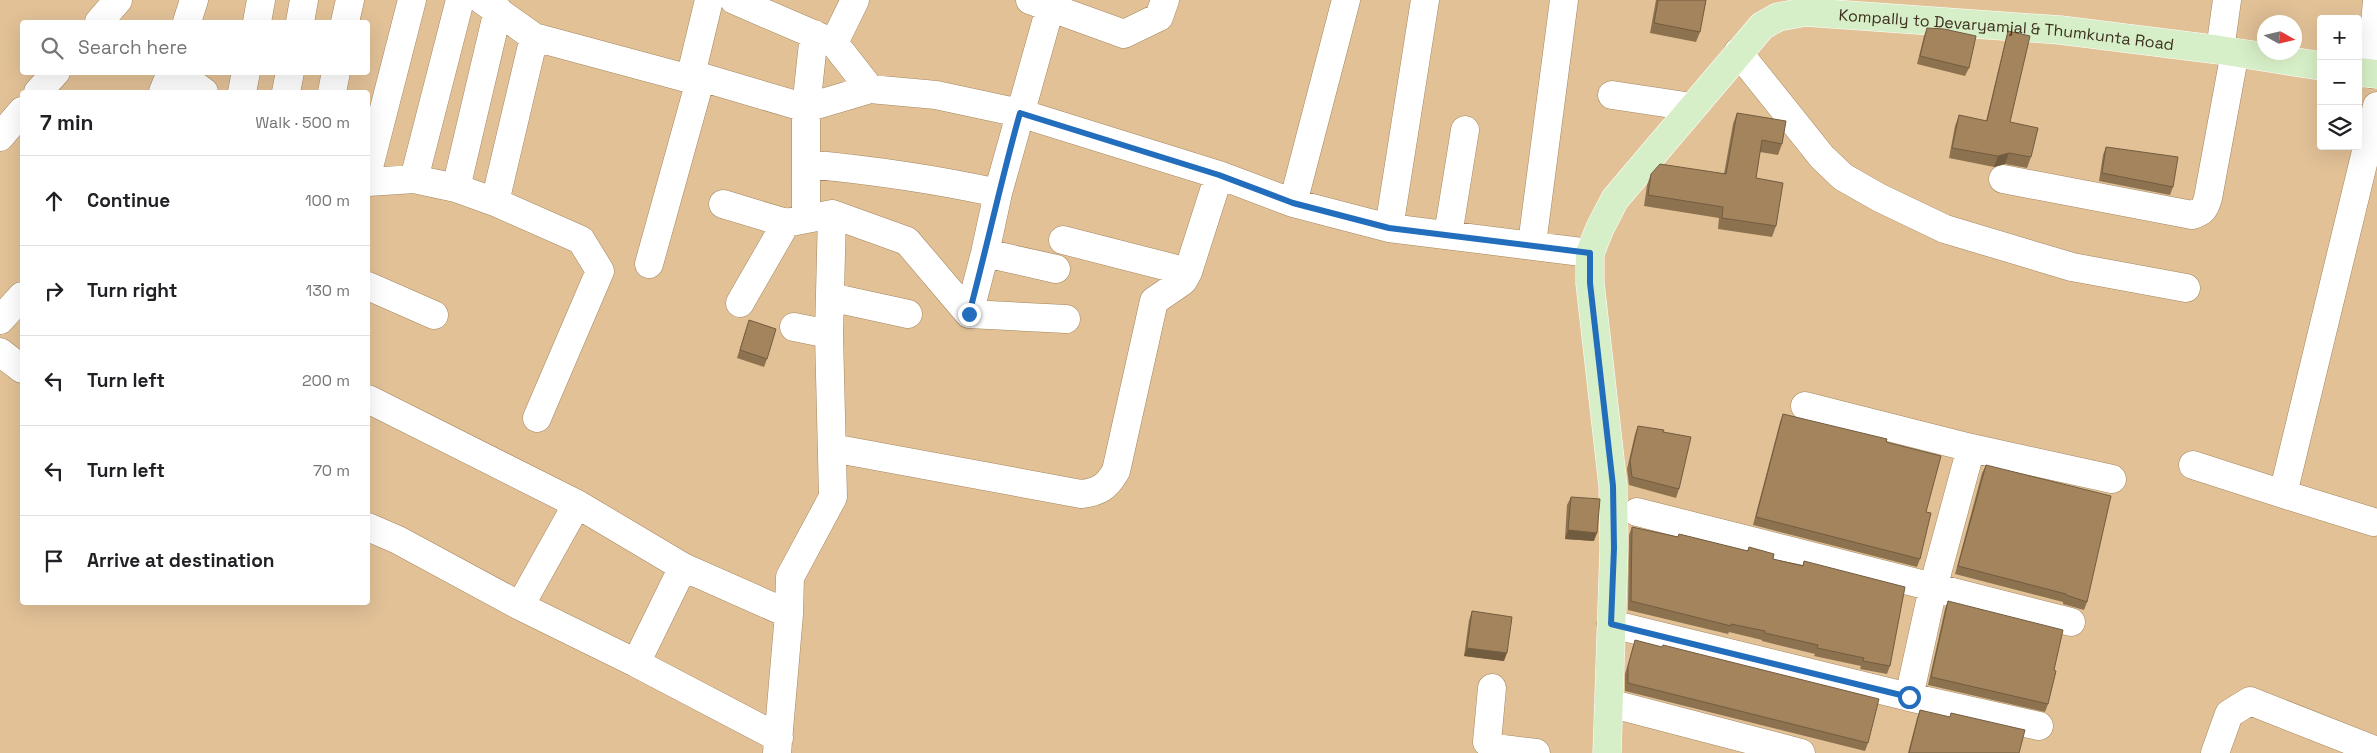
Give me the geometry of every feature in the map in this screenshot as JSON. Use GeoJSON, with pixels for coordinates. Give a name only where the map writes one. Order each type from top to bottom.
{"type":"FeatureCollection","features":[{"type":"Feature","properties":{"kind":"main road","name":"Kompally to Devaryamjal & Thumkunta Road"},"geometry":{"type":"LineString","coordinates":[[1607,753],[1614,548],[1613,486],[1590,283],[1590,253],[1600,228],[1615,200],[1738,52],[1762,26],[1802,6],[2060,30],[2227,51],[2317,65]]}},
{"type":"Feature","properties":{"kind":"street"},"geometry":{"type":"LineString","coordinates":[[101,20],[118,0]]}},
{"type":"Feature","properties":{"kind":"street"},"geometry":{"type":"LineString","coordinates":[[188,20],[194,0]]}},
{"type":"Feature","properties":{"kind":"street"},"geometry":{"type":"LineString","coordinates":[[257,20],[262,0]]}},
{"type":"Feature","properties":{"kind":"street"},"geometry":{"type":"LineString","coordinates":[[300,20],[304,0]]}},
{"type":"Feature","properties":{"kind":"street"},"geometry":{"type":"LineString","coordinates":[[346,20],[350,0]]}},
{"type":"Feature","properties":{"kind":"street"},"geometry":{"type":"LineString","coordinates":[[370,163],[412,0]]}},
{"type":"Feature","properties":{"kind":"street"},"geometry":{"type":"LineString","coordinates":[[414,178],[460,0]]}},
{"type":"Feature","properties":{"kind":"street"},"geometry":{"type":"LineString","coordinates":[[649,264],[696,78],[709,0]]}},
{"type":"Feature","properties":{"kind":"street"},"geometry":{"type":"LineString","coordinates":[[734,0],[824,38],[870,89]]}},
{"type":"Feature","properties":{"kind":"street"},"geometry":{"type":"LineString","coordinates":[[370,528],[398,540],[520,606],[636,662],[778,746],[789,614],[790,577],[833,497],[829,334],[830,297],[808,218],[806,108],[824,38],[855,0]]}},
{"type":"Feature","properties":{"kind":"street"},"geometry":{"type":"LineString","coordinates":[[969,314],[998,193],[1020,113],[1040,4],[1124,34],[1159,17],[1165,0]]}},
{"type":"Feature","properties":{"kind":"street"},"geometry":{"type":"LineString","coordinates":[[1293,203],[1346,0]]}},
{"type":"Feature","properties":{"kind":"street"},"geometry":{"type":"LineString","coordinates":[[1389,228],[1425,0]]}},
{"type":"Feature","properties":{"kind":"street"},"geometry":{"type":"LineString","coordinates":[[1532,244],[1564,0]]}},
{"type":"Feature","properties":{"kind":"street"},"geometry":{"type":"LineString","coordinates":[[2003,179],[2192,215],[2200,213],[2205,207],[2208,198],[2227,51],[2227,0]]}},
{"type":"Feature","properties":{"kind":"street"},"geometry":{"type":"LineString","coordinates":[[2369,73],[2377,0]]}},
{"type":"Feature","properties":{"kind":"street"},"geometry":{"type":"LineString","coordinates":[[456,188],[490,5],[534,37],[806,108],[870,89],[936,95],[1020,113],[1219,175],[1293,203],[1389,228],[1532,244],[1590,253]]}},
{"type":"Feature","properties":{"kind":"street"},"geometry":{"type":"LineString","coordinates":[[495,202],[534,37]]}},
{"type":"Feature","properties":{"kind":"street"},"geometry":{"type":"LineString","coordinates":[[1738,52],[1822,157],[1843,176],[1880,198],[1945,229],[2072,268],[2186,288]]}},
{"type":"Feature","properties":{"kind":"street"},"geometry":{"type":"LineString","coordinates":[[40,90],[53,75]]}},
{"type":"Feature","properties":{"kind":"street"},"geometry":{"type":"LineString","coordinates":[[164,90],[170,75]]}},
{"type":"Feature","properties":{"kind":"street"},"geometry":{"type":"LineString","coordinates":[[181,75],[201,90]]}},
{"type":"Feature","properties":{"kind":"street"},"geometry":{"type":"LineString","coordinates":[[242,90],[245,75]]}},
{"type":"Feature","properties":{"kind":"street"},"geometry":{"type":"LineString","coordinates":[[286,90],[289,75]]}},
{"type":"Feature","properties":{"kind":"street"},"geometry":{"type":"LineString","coordinates":[[332,90],[335,75]]}},
{"type":"Feature","properties":{"kind":"street"},"geometry":{"type":"LineString","coordinates":[[1612,95],[1692,107]]}},
{"type":"Feature","properties":{"kind":"street"},"geometry":{"type":"LineString","coordinates":[[2283,494],[2377,106]]}},
{"type":"Feature","properties":{"kind":"street"},"geometry":{"type":"LineString","coordinates":[[0,137],[20,113]]}},
{"type":"Feature","properties":{"kind":"street"},"geometry":{"type":"LineString","coordinates":[[1448,235],[1465,130]]}},
{"type":"Feature","properties":{"kind":"street"},"geometry":{"type":"LineString","coordinates":[[806,164],[892,172],[998,193]]}},
{"type":"Feature","properties":{"kind":"street"},"geometry":{"type":"LineString","coordinates":[[832,448],[1081,494],[1097,492],[1108,484],[1116,471],[1154,301],[1183,281],[1188,272],[1219,175]]}},
{"type":"Feature","properties":{"kind":"street"},"geometry":{"type":"LineString","coordinates":[[370,182],[414,178],[456,188],[495,202],[582,240],[600,271],[536,418]]}},
{"type":"Feature","properties":{"kind":"street"},"geometry":{"type":"LineString","coordinates":[[722,204],[808,218],[907,240],[969,314],[1066,319]]}},
{"type":"Feature","properties":{"kind":"street"},"geometry":{"type":"LineString","coordinates":[[740,303],[808,218]]}},
{"type":"Feature","properties":{"kind":"street"},"geometry":{"type":"LineString","coordinates":[[1064,240],[1188,272]]}},
{"type":"Feature","properties":{"kind":"street"},"geometry":{"type":"LineString","coordinates":[[985,253],[1056,269]]}},
{"type":"Feature","properties":{"kind":"street"},"geometry":{"type":"LineString","coordinates":[[370,287],[434,315]]}},
{"type":"Feature","properties":{"kind":"street"},"geometry":{"type":"LineString","coordinates":[[830,297],[908,314]]}},
{"type":"Feature","properties":{"kind":"street"},"geometry":{"type":"LineString","coordinates":[[0,320],[20,298]]}},
{"type":"Feature","properties":{"kind":"street"},"geometry":{"type":"LineString","coordinates":[[794,327],[829,334]]}},
{"type":"Feature","properties":{"kind":"street"},"geometry":{"type":"LineString","coordinates":[[0,352],[20,368]]}},
{"type":"Feature","properties":{"kind":"street"},"geometry":{"type":"LineString","coordinates":[[370,400],[577,504],[683,567],[789,614]]}},
{"type":"Feature","properties":{"kind":"street"},"geometry":{"type":"LineString","coordinates":[[1805,406],[1971,448],[2112,479]]}},
{"type":"Feature","properties":{"kind":"street"},"geometry":{"type":"LineString","coordinates":[[1909,697],[1933,588],[1971,448]]}},
{"type":"Feature","properties":{"kind":"street"},"geometry":{"type":"LineString","coordinates":[[2193,466],[2372,522]]}},
{"type":"Feature","properties":{"kind":"street"},"geometry":{"type":"LineString","coordinates":[[520,606],[577,504]]}},
{"type":"Feature","properties":{"kind":"street"},"geometry":{"type":"LineString","coordinates":[[1637,512],[2071,622]]}},
{"type":"Feature","properties":{"kind":"street"},"geometry":{"type":"LineString","coordinates":[[636,662],[683,567]]}},
{"type":"Feature","properties":{"kind":"street"},"geometry":{"type":"LineString","coordinates":[[1611,624],[1909,697],[2039,726]]}},
{"type":"Feature","properties":{"kind":"street"},"geometry":{"type":"LineString","coordinates":[[1492,688],[1487,742],[1495,748],[1536,753]]}},
{"type":"Feature","properties":{"kind":"street"},"geometry":{"type":"LineString","coordinates":[[2216,753],[2229,714],[2250,701],[2377,751]]}},
{"type":"Feature","properties":{"kind":"street"},"geometry":{"type":"LineString","coordinates":[[1608,703],[1800,753]]}},
{"type":"Feature","properties":{"kind":"building"},"geometry":{"type":"Polygon","coordinates":[[[1658,0],[1706,0],[1700,32],[1654,23],[1658,0]]]}},
{"type":"Feature","properties":{"kind":"building"},"geometry":{"type":"Polygon","coordinates":[[[1927,28],[1944,29],[1976,36],[1969,68],[1920,56],[1927,28]]]}},
{"type":"Feature","properties":{"kind":"building"},"geometry":{"type":"Polygon","coordinates":[[[2008,31],[2030,36],[2010,122],[2038,128],[2031,157],[2009,153],[1998,156],[1952,148],[1959,115],[1987,121],[2008,31]]]}},
{"type":"Feature","properties":{"kind":"building"},"geometry":{"type":"Polygon","coordinates":[[[1737,113],[1786,121],[1782,144],[1762,140],[1756,178],[1783,183],[1776,226],[1722,218],[1723,207],[1648,195],[1651,174],[1660,164],[1726,174],[1737,113]]]}},
{"type":"Feature","properties":{"kind":"building"},"geometry":{"type":"Polygon","coordinates":[[[2106,147],[2178,157],[2173,187],[2102,173],[2106,147]]]}},
{"type":"Feature","properties":{"kind":"building"},"geometry":{"type":"Polygon","coordinates":[[[749,320],[776,329],[767,359],[740,350],[749,320]]]}},
{"type":"Feature","properties":{"kind":"building"},"geometry":{"type":"Polygon","coordinates":[[[1783,414],[1887,439],[1886,442],[1941,456],[1926,512],[1931,513],[1920,559],[1756,517],[1783,414]]]}},
{"type":"Feature","properties":{"kind":"building"},"geometry":{"type":"Polygon","coordinates":[[[1638,426],[1691,437],[1679,489],[1632,477],[1630,461],[1638,426]]]}},
{"type":"Feature","properties":{"kind":"building"},"geometry":{"type":"Polygon","coordinates":[[[1986,465],[2111,496],[2087,602],[2066,594],[1958,566],[1986,465]]]}},
{"type":"Feature","properties":{"kind":"building"},"geometry":{"type":"Polygon","coordinates":[[[1571,497],[1600,499],[1597,533],[1568,530],[1571,497]]]}},
{"type":"Feature","properties":{"kind":"building"},"geometry":{"type":"Polygon","coordinates":[[[1632,527],[1678,537],[1679,534],[1748,551],[1749,547],[1774,554],[1773,559],[1803,566],[1804,561],[1905,587],[1890,666],[1863,661],[1864,658],[1817,648],[1818,645],[1765,633],[1765,631],[1731,624],[1731,626],[1631,601],[1632,527]]]}},
{"type":"Feature","properties":{"kind":"building"},"geometry":{"type":"Polygon","coordinates":[[[1948,601],[2063,630],[2048,704],[1931,677],[1948,601]]]}},
{"type":"Feature","properties":{"kind":"building"},"geometry":{"type":"Polygon","coordinates":[[[1472,611],[1512,617],[1507,653],[1467,648],[1472,611]]]}},
{"type":"Feature","properties":{"kind":"building"},"geometry":{"type":"Polygon","coordinates":[[[1635,640],[1662,647],[1663,645],[1879,699],[1868,743],[1628,683],[1628,666],[1635,640]]]}},
{"type":"Feature","properties":{"kind":"building"},"geometry":{"type":"Polygon","coordinates":[[[1920,710],[1950,717],[1951,713],[2025,730],[2019,753],[1909,753],[1920,710]]]}},
{"type":"Feature","properties":{"kind":"route"},"geometry":{"type":"LineString","coordinates":[[969,314],[998,193],[1020,113],[1219,175],[1293,203],[1389,228],[1532,244],[1590,253],[1590,283],[1613,486],[1614,548],[1611,624],[1909,697]]}}]}
